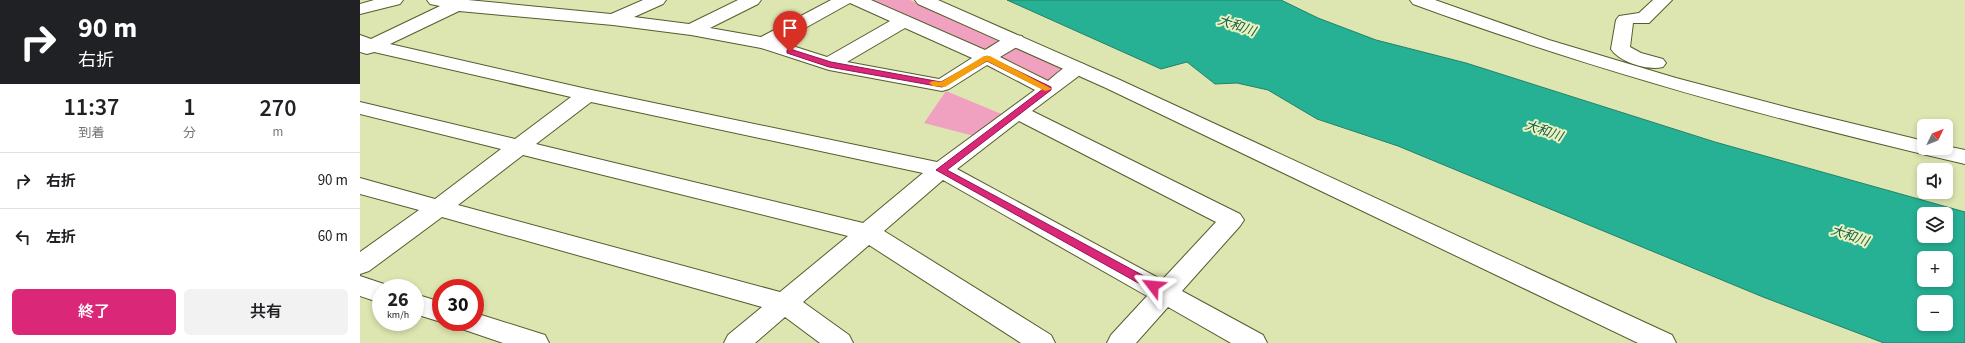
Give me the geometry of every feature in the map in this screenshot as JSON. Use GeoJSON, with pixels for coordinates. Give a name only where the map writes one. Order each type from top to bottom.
{"type":"FeatureCollection","features":[{"type":"Feature","properties":{"kind":"street"},"geometry":{"type":"LineString","coordinates":[[360,9],[394,0]]}},
{"type":"Feature","properties":{"kind":"street"},"geometry":{"type":"LineString","coordinates":[[436,0],[529,13],[613,20],[690,30],[764,43],[829,64],[942,85],[1015,40]]}},
{"type":"Feature","properties":{"kind":"street"},"geometry":{"type":"LineString","coordinates":[[529,13],[559,0]]}},
{"type":"Feature","properties":{"kind":"street"},"geometry":{"type":"LineString","coordinates":[[613,20],[657,0]]}},
{"type":"Feature","properties":{"kind":"street"},"geometry":{"type":"LineString","coordinates":[[690,30],[752,0]]}},
{"type":"Feature","properties":{"kind":"street"},"geometry":{"type":"LineString","coordinates":[[764,43],[844,0]]}},
{"type":"Feature","properties":{"kind":"street"},"geometry":{"type":"LineString","coordinates":[[857,0],[987,58],[1048,88]]}},
{"type":"Feature","properties":{"kind":"street"},"geometry":{"type":"LineString","coordinates":[[924,0],[1077,68],[1663,343]]}},
{"type":"Feature","properties":{"kind":"street"},"geometry":{"type":"LineString","coordinates":[[1419,0],[1612,65],[1833,127],[1917,146]]}},
{"type":"Feature","properties":{"kind":"street"},"geometry":{"type":"LineString","coordinates":[[1663,0],[1643,19],[1634,18],[1625,20],[1620,49],[1634,57],[1713,81],[1740,95],[1752,104]]}},
{"type":"Feature","properties":{"kind":"street"},"geometry":{"type":"LineString","coordinates":[[364,46],[461,3]]}},
{"type":"Feature","properties":{"kind":"street"},"geometry":{"type":"LineString","coordinates":[[829,64],[904,21]]}},
{"type":"Feature","properties":{"kind":"street"},"geometry":{"type":"LineString","coordinates":[[364,46],[586,95],[941,170],[1254,343]]}},
{"type":"Feature","properties":{"kind":"street"},"geometry":{"type":"LineString","coordinates":[[738,343],[941,170],[1048,88],[1077,68]]}},
{"type":"Feature","properties":{"kind":"street"},"geometry":{"type":"LineString","coordinates":[[360,265],[438,209],[586,95]]}},
{"type":"Feature","properties":{"kind":"street"},"geometry":{"type":"LineString","coordinates":[[360,108],[867,232],[1042,343]]}},
{"type":"Feature","properties":{"kind":"street"},"geometry":{"type":"LineString","coordinates":[[1017,112],[1232,220],[1120,343]]}},
{"type":"Feature","properties":{"kind":"street"},"geometry":{"type":"LineString","coordinates":[[1953,154],[1965,157]]}},
{"type":"Feature","properties":{"kind":"street"},"geometry":{"type":"LineString","coordinates":[[360,186],[438,209],[785,303],[840,343]]}},
{"type":"Feature","properties":{"kind":"street"},"geometry":{"type":"LineString","coordinates":[[360,286],[372,290]]}},
{"type":"Feature","properties":{"kind":"street"},"geometry":{"type":"LineString","coordinates":[[484,326],[536,343]]}},
{"type":"Feature","properties":{"kind":"shaded area"},"geometry":{"type":"Polygon","coordinates":[[[870,0],[910,0],[999,39],[1000,44],[987,52],[870,0]]]}},
{"type":"Feature","properties":{"kind":"shaded area"},"geometry":{"type":"Polygon","coordinates":[[[1019,47],[1062,68],[1063,71],[1050,81],[998,57],[1012,48],[1019,47]]]}},
{"type":"Feature","properties":{"kind":"shaded area"},"geometry":{"type":"Polygon","coordinates":[[[946,91],[1004,115],[974,136],[924,123],[946,91]]]}},
{"type":"Feature","properties":{"kind":"water","name":"大和川"},"geometry":{"type":"Polygon","coordinates":[[[1007,0],[1281,0],[1318,18],[1376,40],[1466,63],[1715,142],[1947,207],[1917,207],[1917,243],[1953,243],[1953,209],[1965,212],[1965,343],[1884,343],[1763,297],[1398,146],[1317,119],[1268,90],[1237,83],[1215,84],[1187,62],[1161,69],[1007,0]]]}},
{"type":"Feature","properties":{"kind":"slow traffic"},"geometry":{"type":"LineString","coordinates":[[933,83],[942,85],[987,58],[1048,89]]}},
{"type":"Feature","properties":{"kind":"route"},"geometry":{"type":"LineString","coordinates":[[790,52],[829,64],[942,85],[987,58],[1048,88],[941,170],[1153,286]]}}]}
